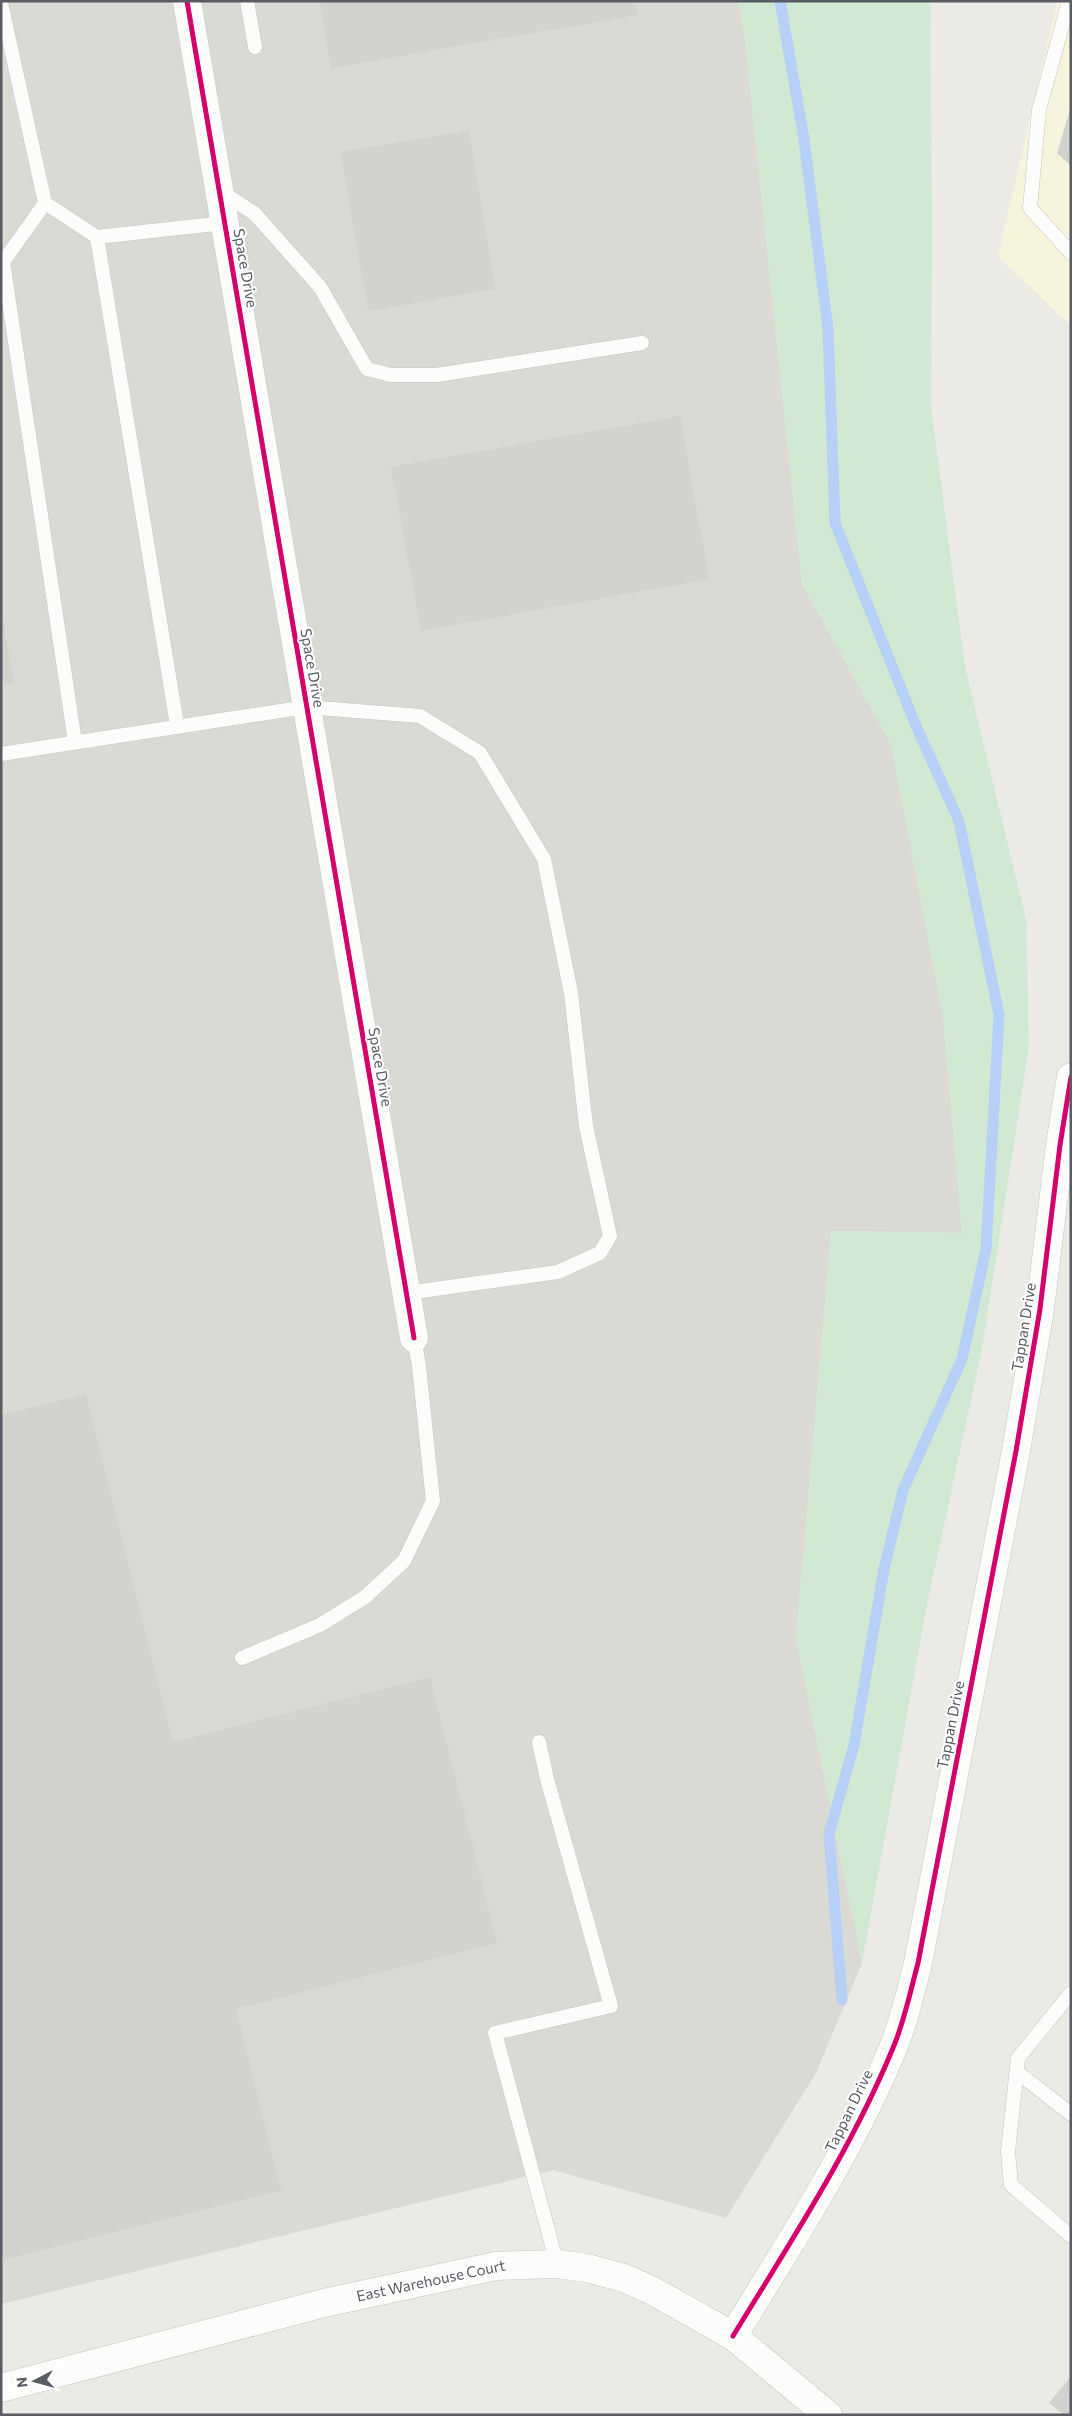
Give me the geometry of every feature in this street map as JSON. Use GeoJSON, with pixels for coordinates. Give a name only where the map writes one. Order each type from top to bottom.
{"type":"FeatureCollection","features":[{"type":"Feature","properties":{"kind":"street","name":"Space Drive"},"geometry":{"type":"LineString","coordinates":[[187,1],[414,1338]]}},
{"type":"Feature","properties":{"kind":"street","name":"Tappan Drive"},"geometry":{"type":"LineString","coordinates":[[733,2336],[827,2183],[864,2111],[896,2042],[918,1962],[1016,1451],[1040,1309],[1060,1145],[1071,1077]]}},
{"type":"Feature","properties":{"kind":"street","name":"East Warehouse Court"},"geometry":{"type":"LineString","coordinates":[[1,2388],[334,2301],[496,2266],[526,2263],[557,2264],[587,2268],[624,2278],[653,2291],[733,2336],[828,2415]]}},
{"type":"Feature","properties":{"kind":"lane"},"geometry":{"type":"LineString","coordinates":[[247,1],[255,48]]}},
{"type":"Feature","properties":{"kind":"lane"},"geometry":{"type":"LineString","coordinates":[[1069,1],[1039,110],[1030,208],[1071,253]]}},
{"type":"Feature","properties":{"kind":"lane"},"geometry":{"type":"LineString","coordinates":[[1,3],[45,203],[97,237],[224,223]]}},
{"type":"Feature","properties":{"kind":"lane"},"geometry":{"type":"LineString","coordinates":[[219,191],[254,213],[320,286],[367,369],[391,375],[437,375],[642,343]]}},
{"type":"Feature","properties":{"kind":"lane"},"geometry":{"type":"LineString","coordinates":[[45,203],[3,262],[76,742]]}},
{"type":"Feature","properties":{"kind":"lane"},"geometry":{"type":"LineString","coordinates":[[97,237],[177,725]]}},
{"type":"Feature","properties":{"kind":"lane"},"geometry":{"type":"LineString","coordinates":[[1,754],[177,725],[306,707],[420,716],[480,753],[544,859],[571,993],[586,1126],[610,1236],[600,1253],[558,1272],[406,1293]]}},
{"type":"Feature","properties":{"kind":"lane"},"geometry":{"type":"LineString","coordinates":[[242,1658],[320,1625],[365,1597],[404,1561],[433,1501],[419,1366],[414,1338]]}},
{"type":"Feature","properties":{"kind":"lane"},"geometry":{"type":"LineString","coordinates":[[539,1742],[547,1780],[612,2006],[495,2033],[557,2264]]}},
{"type":"Feature","properties":{"kind":"lane"},"geometry":{"type":"LineString","coordinates":[[1071,1993],[1018,2058],[1008,2152],[1010,2185],[1071,2236]]}},
{"type":"Feature","properties":{"kind":"lane"},"geometry":{"type":"LineString","coordinates":[[1017,2072],[1071,2114]]}},
{"type":"Feature","properties":{"kind":"shaded area"},"geometry":{"type":"Polygon","coordinates":[[[1,1],[738,1],[745,41],[802,584],[891,744],[943,1017],[962,1233],[831,1231],[796,1638],[862,1963],[816,2073],[726,2218],[553,2170],[1,2304],[1,1]]]}},
{"type":"Feature","properties":{"kind":"shaded area"},"geometry":{"type":"Polygon","coordinates":[[[1057,1],[1071,1],[1071,326],[998,256],[1057,1]]]}},
{"type":"Feature","properties":{"kind":"green space"},"geometry":{"type":"Polygon","coordinates":[[[738,1],[930,1],[931,407],[965,667],[1026,920],[1029,1046],[982,1349],[926,1609],[862,1963],[796,1638],[831,1231],[962,1233],[943,1017],[891,745],[802,584],[745,41],[738,1]]]}},
{"type":"Feature","properties":{"kind":"building"},"geometry":{"type":"Polygon","coordinates":[[[320,1],[636,1],[638,15],[331,68],[320,1]]]}},
{"type":"Feature","properties":{"kind":"building"},"geometry":{"type":"Polygon","coordinates":[[[1071,106],[1071,166],[1057,153],[1071,106]]]}},
{"type":"Feature","properties":{"kind":"building"},"geometry":{"type":"Polygon","coordinates":[[[469,131],[495,289],[368,311],[341,152],[469,131]]]}},
{"type":"Feature","properties":{"kind":"building"},"geometry":{"type":"Polygon","coordinates":[[[680,416],[709,579],[421,631],[391,467],[680,416]]]}},
{"type":"Feature","properties":{"kind":"building"},"geometry":{"type":"Polygon","coordinates":[[[1,608],[14,683],[1,685],[1,608]]]}},
{"type":"Feature","properties":{"kind":"building"},"geometry":{"type":"Polygon","coordinates":[[[86,1394],[173,1742],[430,1677],[497,1943],[236,2009],[281,2190],[1,2260],[1,1415],[86,1394]]]}},
{"type":"Feature","properties":{"kind":"building"},"geometry":{"type":"Polygon","coordinates":[[[1071,2376],[1071,2415],[1064,2415],[1049,2403],[1071,2376]]]}},
{"type":"Feature","properties":{"kind":"waterway"},"geometry":{"type":"LineString","coordinates":[[780,1],[804,139],[828,329],[835,523],[916,726],[959,821],[999,1015],[986,1249],[962,1359],[903,1490],[884,1569],[854,1745],[829,1834],[842,2000]]}},
{"type":"Feature","properties":{"kind":"cycle path"},"geometry":{"type":"LineString","coordinates":[[187,1],[414,1338]]}},
{"type":"Feature","properties":{"kind":"cycle path"},"geometry":{"type":"LineString","coordinates":[[733,2336],[799,2229],[841,2156],[878,2082],[895,2043],[908,2003],[918,1963],[1016,1451],[1040,1309],[1060,1145],[1071,1077]]}}]}
